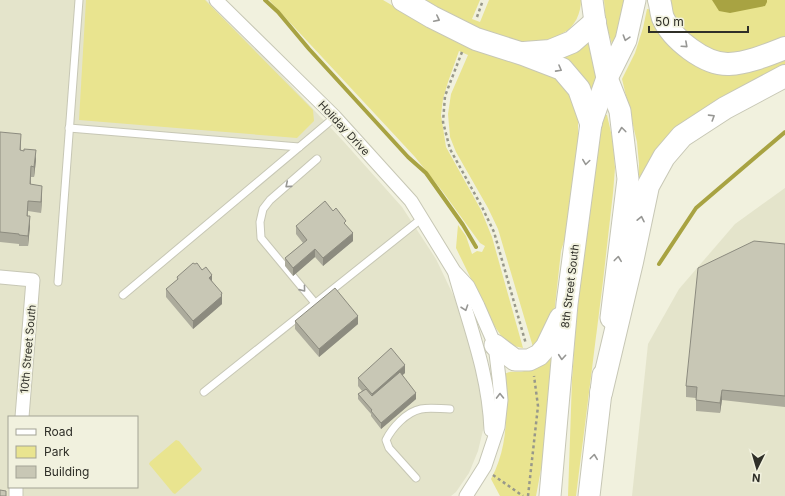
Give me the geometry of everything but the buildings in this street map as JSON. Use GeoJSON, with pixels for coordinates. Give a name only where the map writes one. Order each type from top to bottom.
{"type":"FeatureCollection","features":[{"type":"Feature","properties":{"kind":"highway"},"geometry":{"type":"LineString","coordinates":[[403,0],[432,17],[476,39],[523,54],[562,69],[579,90],[591,123]]}},
{"type":"Feature","properties":{"kind":"highway"},"geometry":{"type":"LineString","coordinates":[[659,0],[663,19],[672,32],[697,54],[710,61],[728,64],[747,61],[785,48]]}},
{"type":"Feature","properties":{"kind":"highway"},"geometry":{"type":"LineString","coordinates":[[523,54],[550,51],[572,42],[595,22]]}},
{"type":"Feature","properties":{"kind":"highway"},"geometry":{"type":"LineString","coordinates":[[601,393],[632,262],[648,186],[664,157],[682,136],[725,108],[785,76]]}},
{"type":"Feature","properties":{"kind":"main road"},"geometry":{"type":"LineString","coordinates":[[589,496],[628,179],[620,111],[608,78],[595,22],[592,0]]}},
{"type":"Feature","properties":{"kind":"main road","name":"8th Street South"},"geometry":{"type":"LineString","coordinates":[[550,496],[567,304],[591,123],[608,78],[626,40],[634,0]]}},
{"type":"Feature","properties":{"kind":"main road"},"geometry":{"type":"LineString","coordinates":[[495,345],[516,360],[529,360],[539,354],[546,347],[567,304]]}},
{"type":"Feature","properties":{"kind":"street","name":"Holiday Drive"},"geometry":{"type":"LineString","coordinates":[[216,0],[335,117],[411,201],[454,271],[468,286],[495,345],[500,400],[498,427],[485,466],[466,496]]}},
{"type":"Feature","properties":{"kind":"street","name":"Holiday Drive"},"geometry":{"type":"LineString","coordinates":[[454,271],[482,365],[488,395],[491,448]]}},
{"type":"Feature","properties":{"kind":"street","name":"10th Street South"},"geometry":{"type":"LineString","coordinates":[[0,277],[33,280],[22,416]]}},
{"type":"Feature","properties":{"kind":"lane"},"geometry":{"type":"LineString","coordinates":[[58,282],[79,0]]}},
{"type":"Feature","properties":{"kind":"lane"},"geometry":{"type":"LineString","coordinates":[[123,294],[335,117]]}},
{"type":"Feature","properties":{"kind":"lane"},"geometry":{"type":"LineString","coordinates":[[69,128],[299,147]]}},
{"type":"Feature","properties":{"kind":"lane"},"geometry":{"type":"LineString","coordinates":[[315,303],[261,238],[260,222],[263,209],[270,200],[317,159]]}},
{"type":"Feature","properties":{"kind":"lane"},"geometry":{"type":"LineString","coordinates":[[204,392],[421,219]]}},
{"type":"Feature","properties":{"kind":"lane"},"geometry":{"type":"LineString","coordinates":[[416,478],[389,448],[386,440],[391,430],[412,411],[422,408],[450,409]]}},
{"type":"Feature","properties":{"kind":"path"},"geometry":{"type":"LineString","coordinates":[[477,17],[483,0]]}},
{"type":"Feature","properties":{"kind":"path"},"geometry":{"type":"LineString","coordinates":[[462,52],[445,96],[443,122],[450,149],[482,206],[494,232],[535,377],[538,406],[528,496]]}},
{"type":"Feature","properties":{"kind":"path"},"geometry":{"type":"LineString","coordinates":[[485,466],[494,477],[524,496]]}},
{"type":"Feature","properties":{"kind":"shaded area"},"geometry":{"type":"Polygon","coordinates":[[[0,0],[206,0],[254,46],[344,142],[402,207],[436,259],[468,326],[482,392],[484,426],[478,451],[469,473],[456,492],[451,496],[0,496],[0,0]]]}},
{"type":"Feature","properties":{"kind":"shaded area"},"geometry":{"type":"Polygon","coordinates":[[[712,0],[767,0],[767,2],[765,6],[730,13],[719,11],[712,0]]]}},
{"type":"Feature","properties":{"kind":"shaded area"},"geometry":{"type":"Polygon","coordinates":[[[785,188],[785,496],[632,496],[648,344],[679,289],[735,224],[785,188]]]}},
{"type":"Feature","properties":{"kind":"green space"},"geometry":{"type":"Polygon","coordinates":[[[86,0],[205,0],[313,110],[314,121],[297,138],[79,120],[86,0]]]}},
{"type":"Feature","properties":{"kind":"green space"},"geometry":{"type":"Polygon","coordinates":[[[269,0],[383,0],[426,25],[548,71],[571,95],[578,119],[578,156],[571,219],[561,251],[554,315],[550,327],[533,347],[498,229],[488,208],[456,152],[450,137],[448,114],[451,94],[468,55],[459,51],[443,99],[441,115],[446,147],[481,210],[492,237],[523,348],[514,346],[502,337],[493,324],[456,248],[458,225],[466,236],[472,254],[477,251],[482,252],[485,246],[480,243],[443,192],[415,157],[269,0]]]}},
{"type":"Feature","properties":{"kind":"green space"},"geometry":{"type":"Polygon","coordinates":[[[418,0],[480,0],[472,19],[480,22],[489,0],[581,0],[580,10],[571,27],[563,33],[546,40],[527,42],[489,34],[418,0]]]}},
{"type":"Feature","properties":{"kind":"green space"},"geometry":{"type":"Polygon","coordinates":[[[604,0],[626,0],[614,45],[612,44],[606,24],[604,0]]]}},
{"type":"Feature","properties":{"kind":"green space"},"geometry":{"type":"Polygon","coordinates":[[[667,0],[785,0],[785,40],[734,54],[713,53],[682,32],[670,13],[667,0]]]}},
{"type":"Feature","properties":{"kind":"green space"},"geometry":{"type":"Polygon","coordinates":[[[647,9],[654,10],[670,45],[681,56],[694,64],[785,56],[785,68],[638,182],[639,164],[637,142],[622,79],[635,53],[647,9]]]}},
{"type":"Feature","properties":{"kind":"green space"},"geometry":{"type":"Polygon","coordinates":[[[589,41],[599,79],[592,95],[561,55],[589,41]]]}},
{"type":"Feature","properties":{"kind":"green space"},"geometry":{"type":"Polygon","coordinates":[[[604,115],[607,115],[613,141],[615,168],[613,193],[576,496],[568,496],[572,380],[576,324],[586,222],[598,136],[604,115]]]}},
{"type":"Feature","properties":{"kind":"green space"},"geometry":{"type":"Polygon","coordinates":[[[554,353],[545,448],[536,496],[500,496],[491,479],[501,454],[506,428],[505,374],[509,372],[522,372],[528,370],[540,364],[554,353]]]}},
{"type":"Feature","properties":{"kind":"green space"},"geometry":{"type":"Polygon","coordinates":[[[176,440],[179,441],[202,469],[175,494],[149,464],[176,440]]]}},
{"type":"Feature","properties":{"kind":"waterway"},"geometry":{"type":"LineString","coordinates":[[265,0],[278,12],[309,49],[408,157],[426,173],[463,225],[476,247]]}},
{"type":"Feature","properties":{"kind":"waterway"},"geometry":{"type":"LineString","coordinates":[[659,264],[696,208],[785,132]]}}]}
